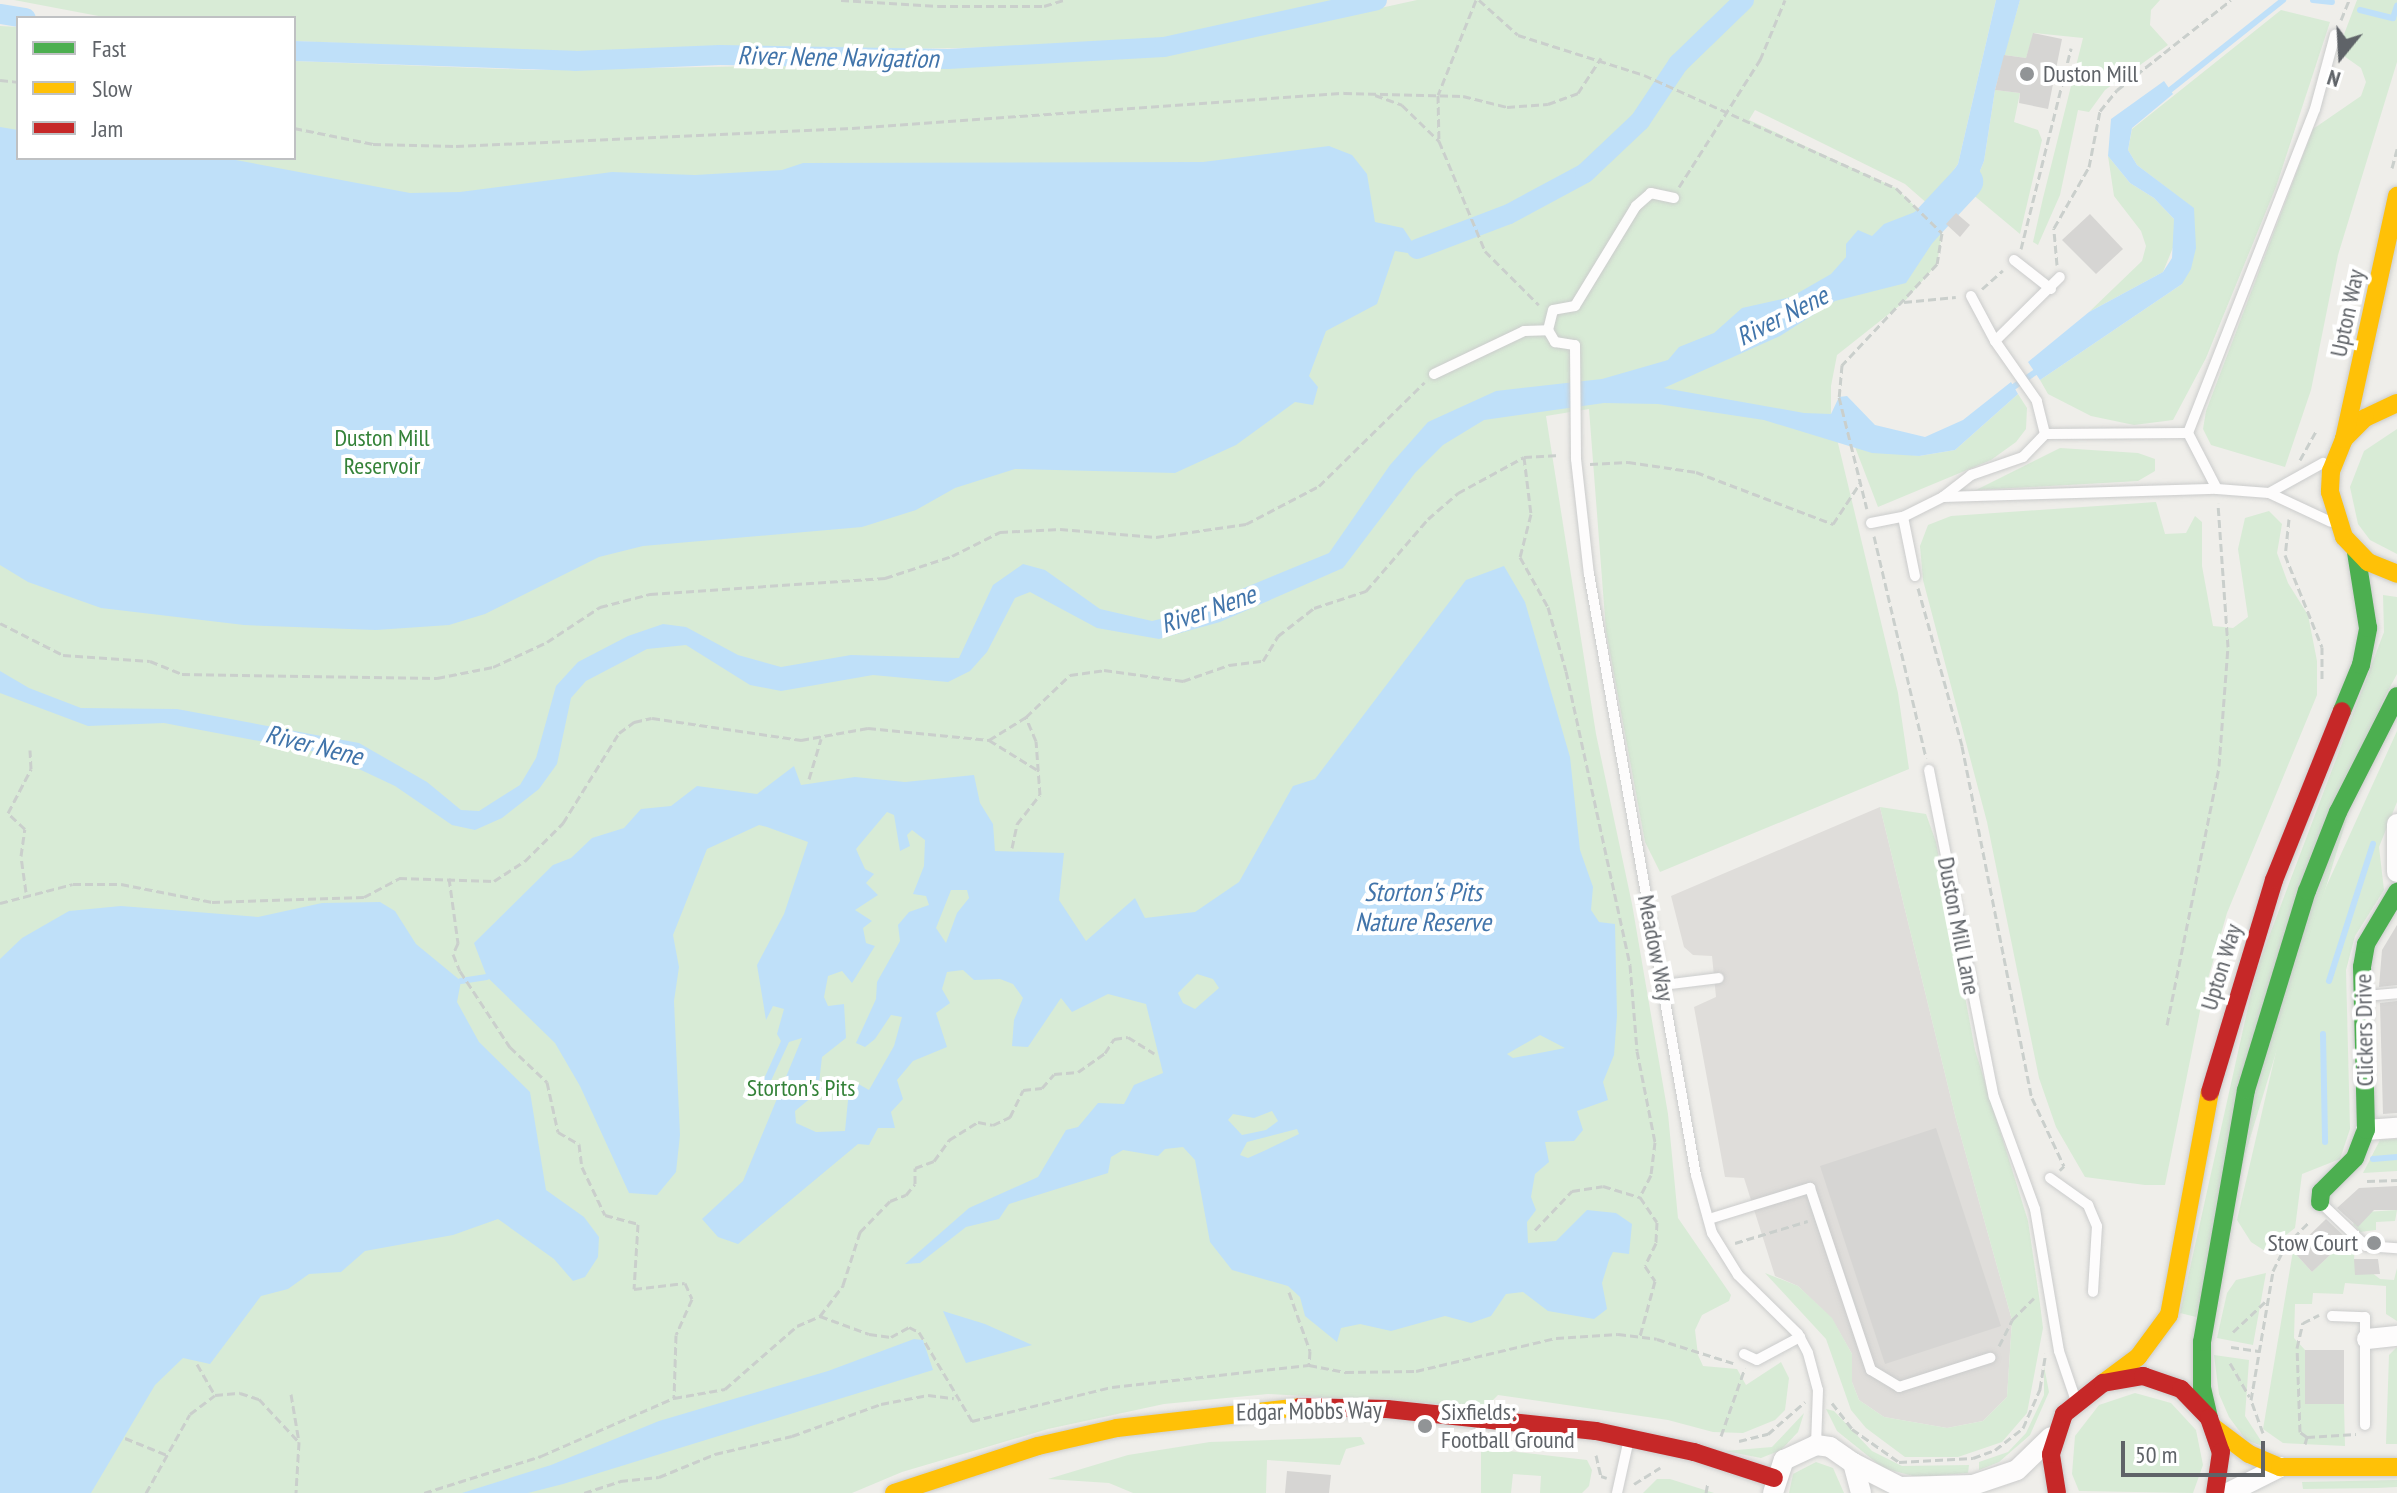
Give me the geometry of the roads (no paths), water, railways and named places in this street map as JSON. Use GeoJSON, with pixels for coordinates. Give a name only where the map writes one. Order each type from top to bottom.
{"type":"FeatureCollection","features":[{"type":"Feature","properties":{"kind":"main road","name":"Upton Way"},"geometry":{"type":"LineString","coordinates":[[2337,524],[2330,492],[2397,196]]}},
{"type":"Feature","properties":{"kind":"main road"},"geometry":{"type":"LineString","coordinates":[[2342,444],[2365,418],[2397,403]]}},
{"type":"Feature","properties":{"kind":"main road"},"geometry":{"type":"LineString","coordinates":[[2337,524],[2356,552],[2397,574]]}},
{"type":"Feature","properties":{"kind":"main road","name":"Upton Way"},"geometry":{"type":"LineString","coordinates":[[2076,1400],[2138,1357],[2169,1315],[2212,1083],[2240,980],[2274,880],[2361,665],[2368,628],[2356,552]]}},
{"type":"Feature","properties":{"kind":"main road"},"geometry":{"type":"LineString","coordinates":[[2215,1493],[2221,1452],[2202,1388],[2202,1342],[2246,1090],[2273,990],[2338,812],[2397,696]]}},
{"type":"Feature","properties":{"kind":"main road","name":"Clickers Drive"},"geometry":{"type":"LineString","coordinates":[[2322,1204],[2321,1192],[2355,1158],[2366,1130],[2363,996],[2366,944],[2397,892]]}},
{"type":"Feature","properties":{"kind":"main road"},"geometry":{"type":"LineString","coordinates":[[2103,1383],[2143,1376],[2163,1380],[2181,1389],[2211,1422],[2249,1454],[2280,1467],[2397,1467]]}},
{"type":"Feature","properties":{"kind":"main road"},"geometry":{"type":"LineString","coordinates":[[2057,1493],[2051,1454],[2056,1431],[2076,1400]]}},
{"type":"Feature","properties":{"kind":"main road","name":"Edgar Mobbs Way"},"geometry":{"type":"LineString","coordinates":[[894,1493],[1074,1437],[1254,1409],[1387,1409],[1630,1437],[1773,1486]]}},
{"type":"Feature","properties":{"kind":"street"},"geometry":{"type":"LineString","coordinates":[[2397,824],[2397,872]]}},
{"type":"Feature","properties":{"kind":"street"},"geometry":{"type":"LineString","coordinates":[[2366,1130],[2397,1128]]}},
{"type":"Feature","properties":{"kind":"street"},"geometry":{"type":"LineString","coordinates":[[2367,1339],[2397,1336]]}},
{"type":"Feature","properties":{"kind":"street"},"geometry":{"type":"LineString","coordinates":[[1773,1486],[1793,1452],[1816,1445],[1830,1447],[1853,1463],[1900,1487],[1973,1485],[2017,1470],[2056,1431]]}},
{"type":"Feature","properties":{"kind":"street"},"geometry":{"type":"LineString","coordinates":[[1853,1463],[1861,1493]]}},
{"type":"Feature","properties":{"kind":"street"},"geometry":{"type":"LineString","coordinates":[[2228,1493],[2280,1467]]}},
{"type":"Feature","properties":{"kind":"lane"},"geometry":{"type":"LineString","coordinates":[[2217,489],[2188,433],[2315,109],[2335,35]]}},
{"type":"Feature","properties":{"kind":"lane"},"geometry":{"type":"LineString","coordinates":[[1434,374],[1524,331],[1548,330],[1549,316],[1559,307],[1575,306],[1636,206],[1651,193],[1674,198]]}},
{"type":"Feature","properties":{"kind":"lane"},"geometry":{"type":"LineString","coordinates":[[2014,260],[2051,289]]}},
{"type":"Feature","properties":{"kind":"lane"},"geometry":{"type":"LineString","coordinates":[[1995,341],[2060,277]]}},
{"type":"Feature","properties":{"kind":"lane"},"geometry":{"type":"LineString","coordinates":[[1971,296],[1995,341],[2037,401],[2045,434]]}},
{"type":"Feature","properties":{"kind":"lane","name":"Meadow Way"},"geometry":{"type":"LineString","coordinates":[[1548,330],[1561,345],[1575,345],[1576,459],[1599,632],[1709,1219],[1738,1275],[1800,1337],[1813,1367],[1818,1402],[1816,1445]]}},
{"type":"Feature","properties":{"kind":"lane"},"geometry":{"type":"LineString","coordinates":[[1871,523],[1903,517],[1943,497],[1971,475],[2023,457],[2045,434],[2188,433]]}},
{"type":"Feature","properties":{"kind":"lane"},"geometry":{"type":"LineString","coordinates":[[2269,493],[2296,480],[2342,444]]}},
{"type":"Feature","properties":{"kind":"lane"},"geometry":{"type":"LineString","coordinates":[[1943,497],[2217,489],[2269,493],[2337,524]]}},
{"type":"Feature","properties":{"kind":"lane"},"geometry":{"type":"LineString","coordinates":[[1903,517],[1915,576]]}},
{"type":"Feature","properties":{"kind":"lane","name":"Duston Mill Lane"},"geometry":{"type":"LineString","coordinates":[[1929,770],[1994,1097],[2035,1209],[2059,1351],[2076,1400]]}},
{"type":"Feature","properties":{"kind":"lane"},"geometry":{"type":"LineString","coordinates":[[1663,985],[1719,978]]}},
{"type":"Feature","properties":{"kind":"lane"},"geometry":{"type":"LineString","coordinates":[[2363,996],[2397,993]]}},
{"type":"Feature","properties":{"kind":"lane"},"geometry":{"type":"LineString","coordinates":[[2050,1178],[2088,1205],[2097,1226],[2093,1292]]}},
{"type":"Feature","properties":{"kind":"lane"},"geometry":{"type":"LineString","coordinates":[[1709,1219],[1810,1188],[1871,1370],[1899,1387],[1990,1358]]}},
{"type":"Feature","properties":{"kind":"lane"},"geometry":{"type":"LineString","coordinates":[[2322,1204],[2366,1246],[2397,1248]]}},
{"type":"Feature","properties":{"kind":"lane"},"geometry":{"type":"LineString","coordinates":[[2332,1316],[2365,1317],[2365,1425]]}},
{"type":"Feature","properties":{"kind":"lane"},"geometry":{"type":"LineString","coordinates":[[1748,1359],[1800,1337]]}},
{"type":"Feature","properties":{"kind":"lane"},"geometry":{"type":"LineString","coordinates":[[1617,1493],[1630,1437]]}},
{"type":"Feature","properties":{"kind":"water"},"geometry":{"type":"Polygon","coordinates":[[[1996,0],[2020,0],[1995,90],[1984,161],[1971,193],[1946,224],[1929,205],[1958,164],[1996,0]]]}},
{"type":"Feature","properties":{"kind":"water"},"geometry":{"type":"Polygon","coordinates":[[[2164,81],[2173,94],[2132,128],[2128,150],[2137,165],[2194,208],[2196,248],[2191,269],[2182,284],[2040,380],[2028,362],[2089,312],[2163,272],[2172,258],[2174,219],[2154,198],[2130,183],[2108,156],[2111,119],[2164,81]]]}},
{"type":"Feature","properties":{"kind":"water","name":"Duston Mill Reservoir"},"geometry":{"type":"Polygon","coordinates":[[[0,127],[16,130],[16,160],[236,160],[410,193],[460,192],[612,172],[695,175],[782,170],[803,163],[1203,162],[1329,146],[1352,155],[1367,174],[1375,222],[1403,228],[1417,249],[1414,254],[1395,251],[1377,304],[1326,331],[1309,376],[1318,387],[1313,405],[1295,402],[1236,445],[1175,473],[1015,469],[955,488],[916,510],[862,527],[643,546],[599,557],[485,614],[449,625],[376,630],[244,625],[101,608],[28,582],[0,565],[0,127]]]}},
{"type":"Feature","properties":{"kind":"water"},"geometry":{"type":"Polygon","coordinates":[[[1915,212],[1935,239],[1906,283],[1835,301],[1780,336],[1664,388],[1804,413],[1831,414],[1839,397],[1847,396],[1875,425],[1925,437],[1963,420],[2011,382],[2018,394],[1955,450],[1919,456],[1872,453],[1764,420],[1658,404],[1604,403],[1484,420],[1443,445],[1415,473],[1343,568],[1220,622],[1159,639],[1097,628],[1030,592],[1015,598],[987,652],[970,671],[948,682],[873,675],[781,691],[750,685],[686,645],[647,649],[586,681],[571,698],[557,764],[539,789],[502,818],[475,830],[452,825],[395,786],[327,754],[164,723],[88,726],[0,693],[0,671],[29,688],[81,708],[177,709],[359,743],[427,782],[461,810],[479,811],[520,785],[536,758],[556,686],[578,662],[628,636],[663,624],[686,627],[738,655],[781,667],[851,655],[959,658],[993,585],[1023,564],[1045,570],[1100,609],[1152,621],[1181,614],[1329,553],[1390,465],[1428,422],[1496,391],[1602,379],[1668,360],[1679,347],[1714,333],[1742,308],[1791,297],[1831,274],[1846,257],[1846,244],[1858,230],[1872,236],[1884,224],[1915,212]]]}},
{"type":"Feature","properties":{"kind":"water","name":"Storton's Pits Nature Reserve"},"geometry":{"type":"Polygon","coordinates":[[[1504,566],[1525,602],[1570,757],[1580,850],[1593,887],[1591,910],[1599,922],[1615,924],[1617,1016],[1614,1055],[1603,1082],[1608,1100],[1577,1111],[1583,1130],[1574,1141],[1545,1142],[1549,1162],[1535,1174],[1531,1197],[1536,1210],[1527,1222],[1528,1243],[1556,1241],[1587,1210],[1616,1213],[1632,1224],[1629,1254],[1613,1252],[1602,1283],[1607,1309],[1594,1319],[1548,1311],[1523,1292],[1506,1294],[1491,1316],[1471,1323],[1445,1316],[1391,1331],[1360,1324],[1341,1328],[1337,1342],[1305,1316],[1300,1297],[1288,1286],[1232,1270],[1210,1242],[1195,1160],[1183,1147],[1165,1149],[1158,1156],[1123,1150],[1111,1157],[1108,1173],[1009,1204],[999,1219],[966,1227],[920,1263],[905,1264],[969,1208],[1038,1177],[1066,1130],[1078,1127],[1098,1103],[1124,1104],[1134,1085],[1163,1073],[1146,1004],[1108,994],[1072,1012],[1061,998],[1028,1047],[1012,1046],[1014,1020],[1023,998],[1013,984],[1000,979],[974,980],[963,970],[947,972],[942,989],[950,1003],[936,1013],[947,1047],[913,1061],[897,1080],[903,1099],[891,1112],[895,1128],[878,1128],[869,1145],[858,1144],[738,1244],[718,1237],[702,1219],[743,1181],[802,1038],[789,1042],[770,1083],[763,1081],[781,1041],[777,1034],[784,1009],[773,1006],[766,1020],[757,965],[784,914],[808,842],[767,827],[759,825],[707,849],[673,935],[679,967],[674,1001],[680,1135],[676,1172],[657,1195],[629,1193],[580,1086],[555,1043],[487,977],[474,943],[553,865],[571,858],[592,838],[624,828],[641,809],[671,806],[697,786],[757,794],[794,766],[801,785],[855,777],[905,782],[974,775],[980,803],[993,824],[995,851],[1064,853],[1059,900],[1086,941],[1135,898],[1145,918],[1195,912],[1239,882],[1293,786],[1315,779],[1466,580],[1504,566]],[[887,812],[856,849],[865,869],[874,874],[866,883],[878,895],[855,910],[872,921],[863,928],[866,943],[875,946],[852,983],[842,971],[828,976],[824,997],[828,1006],[844,1004],[846,1038],[822,1057],[818,1092],[795,1111],[796,1123],[816,1132],[845,1131],[849,1090],[855,1082],[869,1090],[894,1046],[902,1017],[891,1015],[875,1039],[865,1047],[856,1043],[876,999],[877,982],[900,941],[898,925],[909,912],[929,905],[926,896],[913,894],[924,866],[925,840],[912,830],[907,835],[910,846],[900,851],[894,815],[887,812]],[[951,890],[936,928],[946,943],[957,913],[969,898],[967,890],[951,890]],[[1197,974],[1178,993],[1183,1003],[1195,1009],[1219,988],[1213,979],[1197,974]],[[1540,1035],[1507,1054],[1513,1058],[1565,1048],[1540,1035]],[[1272,1111],[1254,1118],[1233,1114],[1228,1120],[1242,1135],[1266,1130],[1278,1121],[1272,1111]],[[1297,1129],[1247,1142],[1240,1155],[1248,1158],[1266,1150],[1299,1134],[1297,1129]]]}},
{"type":"Feature","properties":{"kind":"water"},"geometry":{"type":"Polygon","coordinates":[[[380,902],[395,911],[416,944],[461,981],[457,1002],[479,1042],[530,1092],[546,1190],[584,1217],[599,1237],[598,1257],[585,1277],[573,1281],[554,1259],[498,1219],[453,1235],[365,1251],[341,1272],[309,1274],[288,1289],[261,1296],[210,1364],[183,1358],[155,1385],[91,1493],[0,1493],[0,959],[22,938],[69,911],[121,906],[258,917],[322,903],[380,902]]]}},
{"type":"Feature","properties":{"kind":"water"},"geometry":{"type":"Polygon","coordinates":[[[943,1311],[985,1324],[1032,1345],[966,1363],[943,1311]]]}},
{"type":"Feature","properties":{"kind":"water"},"geometry":{"type":"Polygon","coordinates":[[[914,1339],[923,1340],[933,1370],[563,1484],[528,1493],[462,1493],[551,1465],[659,1421],[828,1371],[914,1339]]]}},
{"type":"Feature","properties":{"kind":"waterway","name":"River Nene Navigation"},"geometry":{"type":"LineString","coordinates":[[296,51],[575,61],[720,55],[948,59],[1164,47],[1377,0]]}},
{"type":"Feature","properties":{"kind":"waterway"},"geometry":{"type":"LineString","coordinates":[[1417,249],[1509,214],[1585,173],[1640,121],[1678,64],[1744,0]]}},
{"type":"Feature","properties":{"kind":"waterway"},"geometry":{"type":"LineString","coordinates":[[2165,94],[2283,0]]}},
{"type":"Feature","properties":{"kind":"waterway"},"geometry":{"type":"LineString","coordinates":[[2313,0],[2332,2]]}},
{"type":"Feature","properties":{"kind":"waterway"},"geometry":{"type":"LineString","coordinates":[[2360,10],[2393,18],[2397,6]]}},
{"type":"Feature","properties":{"kind":"waterway","name":"River Nene Navigation"},"geometry":{"type":"LineString","coordinates":[[0,14],[16,16]]}},
{"type":"Feature","properties":{"kind":"waterway","name":"River Nene"},"geometry":{"type":"LineString","coordinates":[[1896,257],[1966,182]]}},
{"type":"Feature","properties":{"kind":"waterway"},"geometry":{"type":"LineString","coordinates":[[2009,390],[2040,369]]}},
{"type":"Feature","properties":{"kind":"waterway"},"geometry":{"type":"LineString","coordinates":[[2329,981],[2373,844]]}},
{"type":"Feature","properties":{"kind":"waterway"},"geometry":{"type":"LineString","coordinates":[[461,981],[487,977]]}},
{"type":"Feature","properties":{"kind":"waterway"},"geometry":{"type":"LineString","coordinates":[[2323,1034],[2325,1142]]}},
{"type":"Feature","properties":{"kind":"waterway"},"geometry":{"type":"LineString","coordinates":[[2373,1159],[2397,1157]]}},
{"type":"Feature","properties":{"kind":"place","name":"Duston Mill"},"geometry":{"type":"Point","coordinates":[2027,74]}},
{"type":"Feature","properties":{"kind":"place","name":"Stow Court"},"geometry":{"type":"Point","coordinates":[2374,1243]}},
{"type":"Feature","properties":{"kind":"place","name":"Sixfields: Football Ground"},"geometry":{"type":"Point","coordinates":[1425,1426]}},
{"type":"Feature","properties":{"kind":"park label","name":"Storton's Pits"},"geometry":{"type":"Point","coordinates":[801,1088]}}]}
